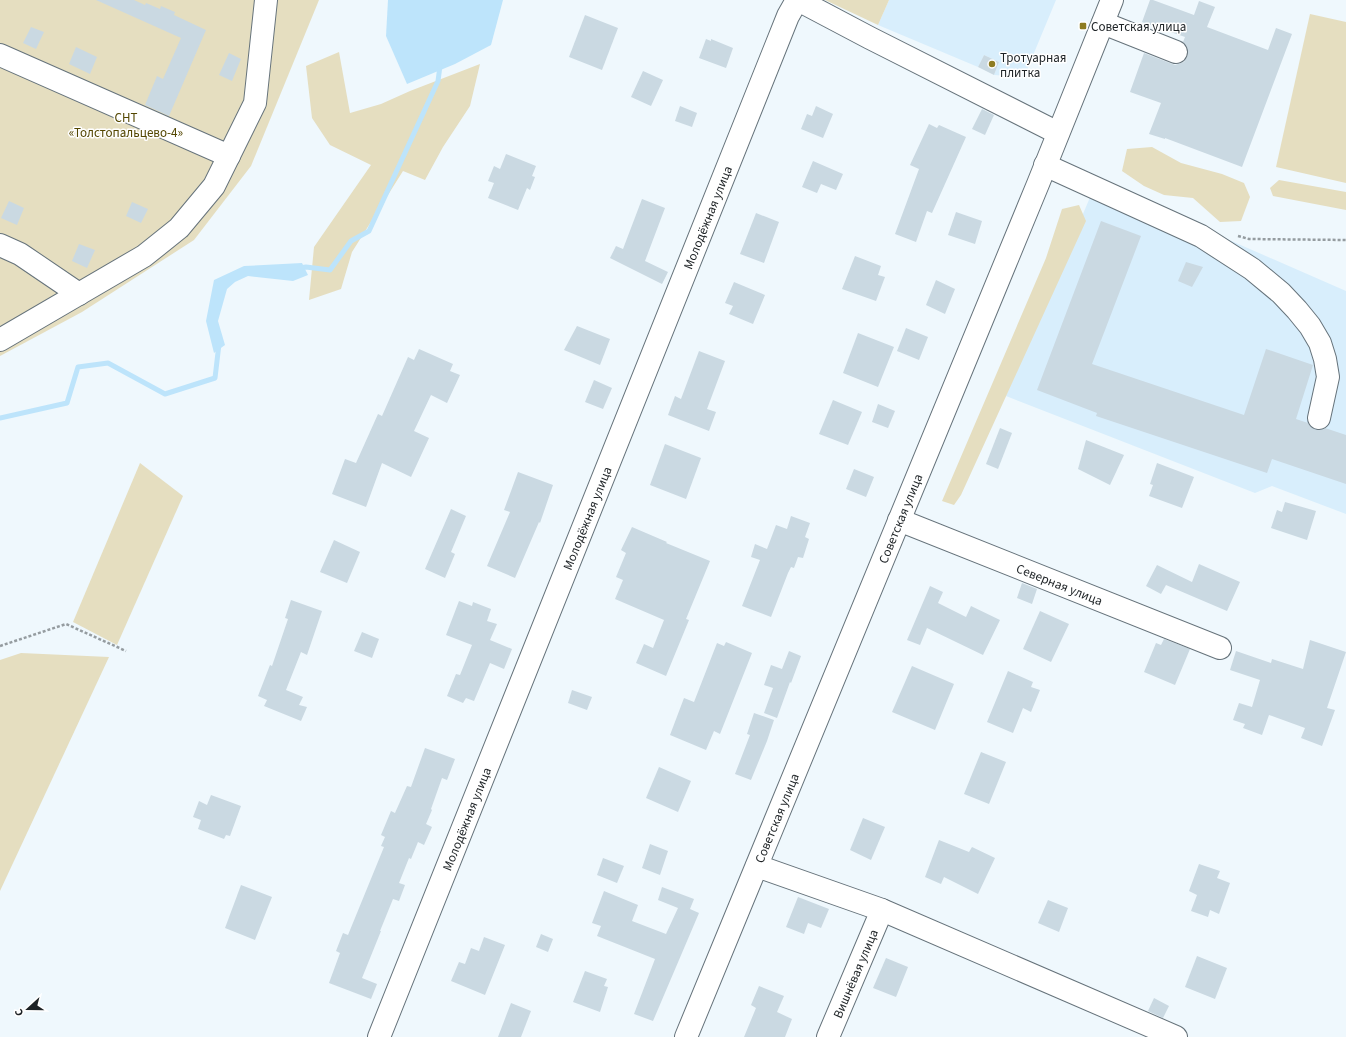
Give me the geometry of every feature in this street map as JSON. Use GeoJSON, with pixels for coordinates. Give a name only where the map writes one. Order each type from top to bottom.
{"type":"FeatureCollection","features":[{"type":"Feature","properties":{"kind":"street"},"geometry":{"type":"LineString","coordinates":[[0,340],[144,256],[179,228],[214,186],[255,103],[266,0]]}},
{"type":"Feature","properties":{"kind":"street"},"geometry":{"type":"LineString","coordinates":[[797,0],[1058,132]]}},
{"type":"Feature","properties":{"kind":"street","name":"Молодёжная улица"},"geometry":{"type":"LineString","coordinates":[[379,1037],[782,30],[797,0]]}},
{"type":"Feature","properties":{"kind":"street","name":"Советская улица"},"geometry":{"type":"LineString","coordinates":[[686,1037],[1112,0]]}},
{"type":"Feature","properties":{"kind":"street"},"geometry":{"type":"LineString","coordinates":[[1103,23],[1176,52]]}},
{"type":"Feature","properties":{"kind":"street"},"geometry":{"type":"LineString","coordinates":[[0,55],[229,156]]}},
{"type":"Feature","properties":{"kind":"street"},"geometry":{"type":"LineString","coordinates":[[1045,165],[1200,236],[1252,269],[1281,293],[1310,326],[1320,343],[1325,359],[1328,377],[1319,418]]}},
{"type":"Feature","properties":{"kind":"street"},"geometry":{"type":"LineString","coordinates":[[0,245],[20,254],[79,294]]}},
{"type":"Feature","properties":{"kind":"street","name":"Северная улица"},"geometry":{"type":"LineString","coordinates":[[899,520],[1220,648]]}},
{"type":"Feature","properties":{"kind":"street"},"geometry":{"type":"LineString","coordinates":[[757,866],[882,910],[1169,1036]]}},
{"type":"Feature","properties":{"kind":"street","name":"Вишнёвая улица"},"geometry":{"type":"LineString","coordinates":[[828,1037],[882,910]]}},
{"type":"Feature","properties":{"kind":"path"},"geometry":{"type":"LineString","coordinates":[[1237,235],[1249,239],[1346,240]]}},
{"type":"Feature","properties":{"kind":"path"},"geometry":{"type":"LineString","coordinates":[[0,646],[66,624],[126,651]]}},
{"type":"Feature","properties":{"kind":"shaded area"},"geometry":{"type":"Polygon","coordinates":[[[889,0],[1056,0],[1024,77],[994,75],[999,62],[984,55],[978,67],[878,25],[889,0]]]}},
{"type":"Feature","properties":{"kind":"shaded area"},"geometry":{"type":"Polygon","coordinates":[[[1091,195],[1204,229],[1346,291],[1346,514],[1272,486],[1255,493],[1006,396],[1091,195]]]}},
{"type":"Feature","properties":{"kind":"green space","name":"СНТ «Толстопальцево-4»"},"geometry":{"type":"Polygon","coordinates":[[[0,0],[319,0],[251,166],[194,240],[82,312],[0,356],[0,0]]]}},
{"type":"Feature","properties":{"kind":"green space"},"geometry":{"type":"Polygon","coordinates":[[[825,0],[889,0],[878,25],[825,0]]]}},
{"type":"Feature","properties":{"kind":"green space"},"geometry":{"type":"Polygon","coordinates":[[[1310,14],[1346,22],[1346,183],[1276,167],[1310,14]]]}},
{"type":"Feature","properties":{"kind":"green space"},"geometry":{"type":"Polygon","coordinates":[[[339,52],[350,113],[381,104],[480,64],[470,106],[443,147],[425,180],[403,171],[352,252],[341,289],[309,300],[314,247],[371,165],[330,145],[312,118],[306,66],[339,52]]]}},
{"type":"Feature","properties":{"kind":"green space"},"geometry":{"type":"Polygon","coordinates":[[[1152,147],[1181,163],[1222,174],[1244,183],[1250,197],[1241,221],[1220,222],[1193,198],[1164,195],[1144,186],[1122,171],[1127,149],[1152,147]]]}},
{"type":"Feature","properties":{"kind":"green space"},"geometry":{"type":"Polygon","coordinates":[[[1279,180],[1346,192],[1346,210],[1273,196],[1270,188],[1279,180]]]}},
{"type":"Feature","properties":{"kind":"green space"},"geometry":{"type":"Polygon","coordinates":[[[1079,205],[1086,221],[961,495],[954,505],[942,501],[1046,258],[1062,209],[1079,205]]]}},
{"type":"Feature","properties":{"kind":"green space"},"geometry":{"type":"Polygon","coordinates":[[[140,463],[183,496],[117,645],[73,622],[140,463]]]}},
{"type":"Feature","properties":{"kind":"green space"},"geometry":{"type":"Polygon","coordinates":[[[21,653],[109,657],[0,891],[0,660],[21,653]]]}},
{"type":"Feature","properties":{"kind":"water"},"geometry":{"type":"Polygon","coordinates":[[[388,0],[503,0],[491,45],[455,64],[407,84],[386,36],[388,0]]]}},
{"type":"Feature","properties":{"kind":"water"},"geometry":{"type":"Polygon","coordinates":[[[302,263],[308,275],[293,281],[248,276],[235,282],[227,289],[218,321],[225,345],[214,353],[206,321],[214,280],[244,266],[302,263]]]}},
{"type":"Feature","properties":{"kind":"building"},"geometry":{"type":"Polygon","coordinates":[[[96,0],[134,0],[160,9],[161,6],[175,12],[174,15],[206,30],[169,116],[145,105],[157,76],[163,79],[181,38],[96,0]]]}},
{"type":"Feature","properties":{"kind":"building"},"geometry":{"type":"Polygon","coordinates":[[[1150,0],[1194,15],[1199,1],[1215,7],[1207,27],[1268,50],[1276,28],[1292,34],[1242,167],[1165,138],[1149,134],[1161,103],[1130,92],[1144,53],[1175,65],[1184,62],[1188,51],[1183,42],[1185,37],[1142,22],[1150,0]]]}},
{"type":"Feature","properties":{"kind":"building"},"geometry":{"type":"Polygon","coordinates":[[[585,15],[618,28],[602,70],[569,57],[585,15]]]}},
{"type":"Feature","properties":{"kind":"building"},"geometry":{"type":"Polygon","coordinates":[[[31,27],[44,32],[36,49],[23,43],[31,27]]]}},
{"type":"Feature","properties":{"kind":"building"},"geometry":{"type":"Polygon","coordinates":[[[706,39],[711,41],[711,39],[733,48],[726,68],[699,58],[706,39]]]}},
{"type":"Feature","properties":{"kind":"building"},"geometry":{"type":"Polygon","coordinates":[[[76,47],[97,57],[90,74],[69,64],[76,47]]]}},
{"type":"Feature","properties":{"kind":"building"},"geometry":{"type":"Polygon","coordinates":[[[229,53],[241,59],[232,81],[219,75],[229,53]]]}},
{"type":"Feature","properties":{"kind":"building"},"geometry":{"type":"Polygon","coordinates":[[[984,55],[999,62],[994,75],[978,67],[984,55]]]}},
{"type":"Feature","properties":{"kind":"building"},"geometry":{"type":"Polygon","coordinates":[[[643,71],[663,80],[651,106],[631,97],[643,71]]]}},
{"type":"Feature","properties":{"kind":"building"},"geometry":{"type":"Polygon","coordinates":[[[680,106],[697,113],[692,127],[675,121],[680,106]]]}},
{"type":"Feature","properties":{"kind":"building"},"geometry":{"type":"Polygon","coordinates":[[[816,106],[833,114],[823,138],[801,129],[807,114],[812,116],[816,106]]]}},
{"type":"Feature","properties":{"kind":"building"},"geometry":{"type":"Polygon","coordinates":[[[982,109],[994,115],[985,135],[972,129],[982,109]]]}},
{"type":"Feature","properties":{"kind":"building"},"geometry":{"type":"Polygon","coordinates":[[[929,124],[937,128],[939,125],[966,137],[932,213],[927,211],[916,242],[895,234],[919,169],[910,165],[929,124]]]}},
{"type":"Feature","properties":{"kind":"building"},"geometry":{"type":"Polygon","coordinates":[[[506,154],[536,166],[532,176],[535,177],[530,190],[527,188],[518,210],[488,198],[494,183],[488,181],[494,166],[500,169],[506,154]]]}},
{"type":"Feature","properties":{"kind":"building"},"geometry":{"type":"Polygon","coordinates":[[[813,161],[843,174],[836,190],[821,184],[817,193],[802,187],[813,161]]]}},
{"type":"Feature","properties":{"kind":"building"},"geometry":{"type":"Polygon","coordinates":[[[642,199],[665,208],[645,261],[668,272],[662,284],[610,258],[616,246],[623,249],[642,199]]]}},
{"type":"Feature","properties":{"kind":"building"},"geometry":{"type":"Polygon","coordinates":[[[9,201],[24,208],[17,225],[1,218],[9,201]]]}},
{"type":"Feature","properties":{"kind":"building"},"geometry":{"type":"Polygon","coordinates":[[[132,202],[148,209],[141,223],[126,216],[132,202]]]}},
{"type":"Feature","properties":{"kind":"building"},"geometry":{"type":"Polygon","coordinates":[[[956,212],[982,221],[975,244],[948,235],[956,212]]]}},
{"type":"Feature","properties":{"kind":"building"},"geometry":{"type":"Polygon","coordinates":[[[756,213],[779,222],[764,263],[740,254],[756,213]]]}},
{"type":"Feature","properties":{"kind":"building"},"geometry":{"type":"Polygon","coordinates":[[[1101,221],[1141,236],[1092,364],[1244,415],[1266,349],[1313,365],[1296,419],[1308,423],[1316,430],[1322,430],[1325,428],[1346,435],[1346,484],[1272,459],[1267,473],[1096,416],[1097,413],[1037,390],[1101,221]]]}},
{"type":"Feature","properties":{"kind":"building"},"geometry":{"type":"Polygon","coordinates":[[[79,244],[95,250],[87,268],[72,261],[79,244]]]}},
{"type":"Feature","properties":{"kind":"building"},"geometry":{"type":"Polygon","coordinates":[[[855,256],[881,266],[878,275],[885,277],[876,301],[842,289],[855,256]]]}},
{"type":"Feature","properties":{"kind":"building"},"geometry":{"type":"Polygon","coordinates":[[[1186,262],[1203,267],[1192,287],[1178,281],[1186,262]]]}},
{"type":"Feature","properties":{"kind":"building"},"geometry":{"type":"Polygon","coordinates":[[[936,280],[955,289],[945,314],[926,305],[936,280]]]}},
{"type":"Feature","properties":{"kind":"building"},"geometry":{"type":"Polygon","coordinates":[[[734,282],[765,295],[753,324],[729,314],[733,306],[725,303],[734,282]]]}},
{"type":"Feature","properties":{"kind":"building"},"geometry":{"type":"Polygon","coordinates":[[[577,326],[610,339],[600,365],[564,350],[577,326]]]}},
{"type":"Feature","properties":{"kind":"building"},"geometry":{"type":"Polygon","coordinates":[[[906,328],[928,337],[919,360],[897,351],[906,328]]]}},
{"type":"Feature","properties":{"kind":"building"},"geometry":{"type":"Polygon","coordinates":[[[858,333],[894,347],[878,387],[843,373],[858,333]]]}},
{"type":"Feature","properties":{"kind":"building"},"geometry":{"type":"Polygon","coordinates":[[[419,349],[453,364],[450,371],[460,375],[447,403],[431,395],[414,431],[429,438],[411,477],[382,463],[366,507],[332,494],[345,459],[356,463],[378,414],[382,416],[408,357],[414,360],[419,349]]]}},
{"type":"Feature","properties":{"kind":"building"},"geometry":{"type":"Polygon","coordinates":[[[699,351],[725,361],[707,409],[716,412],[709,431],[668,415],[675,396],[681,399],[699,351]]]}},
{"type":"Feature","properties":{"kind":"building"},"geometry":{"type":"Polygon","coordinates":[[[594,380],[612,388],[603,409],[585,402],[594,380]]]}},
{"type":"Feature","properties":{"kind":"building"},"geometry":{"type":"Polygon","coordinates":[[[833,400],[862,412],[848,445],[819,434],[833,400]]]}},
{"type":"Feature","properties":{"kind":"building"},"geometry":{"type":"Polygon","coordinates":[[[878,404],[895,411],[888,428],[872,422],[878,404]]]}},
{"type":"Feature","properties":{"kind":"building"},"geometry":{"type":"Polygon","coordinates":[[[1000,428],[1012,433],[998,469],[986,464],[1000,428]]]}},
{"type":"Feature","properties":{"kind":"building"},"geometry":{"type":"Polygon","coordinates":[[[1086,440],[1124,455],[1110,485],[1078,469],[1086,440]]]}},
{"type":"Feature","properties":{"kind":"building"},"geometry":{"type":"Polygon","coordinates":[[[665,444],[701,458],[686,499],[650,485],[665,444]]]}},
{"type":"Feature","properties":{"kind":"building"},"geometry":{"type":"Polygon","coordinates":[[[1157,463],[1194,477],[1182,508],[1149,496],[1153,485],[1150,484],[1157,463]]]}},
{"type":"Feature","properties":{"kind":"building"},"geometry":{"type":"Polygon","coordinates":[[[854,469],[874,477],[866,497],[846,489],[854,469]]]}},
{"type":"Feature","properties":{"kind":"building"},"geometry":{"type":"Polygon","coordinates":[[[518,472],[553,485],[540,523],[539,522],[515,578],[487,566],[510,512],[504,510],[518,472]]]}},
{"type":"Feature","properties":{"kind":"building"},"geometry":{"type":"Polygon","coordinates":[[[1285,502],[1316,511],[1307,540],[1271,528],[1277,510],[1282,512],[1285,502]]]}},
{"type":"Feature","properties":{"kind":"building"},"geometry":{"type":"Polygon","coordinates":[[[451,509],[466,516],[451,552],[455,554],[445,578],[425,569],[451,509]]]}},
{"type":"Feature","properties":{"kind":"building"},"geometry":{"type":"Polygon","coordinates":[[[791,516],[810,523],[805,537],[809,539],[803,558],[798,557],[794,568],[791,567],[788,573],[771,617],[742,606],[760,560],[751,557],[755,544],[767,549],[776,525],[787,529],[791,516]]]}},
{"type":"Feature","properties":{"kind":"building"},"geometry":{"type":"Polygon","coordinates":[[[632,527],[710,561],[686,619],[689,620],[666,676],[636,663],[644,644],[653,648],[664,620],[615,599],[623,580],[616,577],[626,553],[621,550],[632,527]]]}},
{"type":"Feature","properties":{"kind":"building"},"geometry":{"type":"Polygon","coordinates":[[[334,540],[360,552],[347,583],[320,572],[334,540]]]}},
{"type":"Feature","properties":{"kind":"building"},"geometry":{"type":"Polygon","coordinates":[[[1199,564],[1240,582],[1227,611],[1166,585],[1161,594],[1146,586],[1157,565],[1192,582],[1199,564]]]}},
{"type":"Feature","properties":{"kind":"building"},"geometry":{"type":"Polygon","coordinates":[[[1022,583],[1037,589],[1032,604],[1017,598],[1022,583]]]}},
{"type":"Feature","properties":{"kind":"building"},"geometry":{"type":"Polygon","coordinates":[[[930,586],[943,592],[938,603],[966,617],[971,606],[1000,620],[983,655],[927,628],[920,645],[907,640],[930,586]]]}},
{"type":"Feature","properties":{"kind":"building"},"geometry":{"type":"Polygon","coordinates":[[[291,600],[322,611],[307,655],[301,652],[286,690],[303,697],[299,705],[307,707],[301,721],[264,706],[267,700],[258,696],[270,665],[272,666],[288,619],[285,618],[291,600]]]}},
{"type":"Feature","properties":{"kind":"building"},"geometry":{"type":"Polygon","coordinates":[[[459,601],[472,606],[473,602],[491,609],[487,621],[497,624],[490,640],[512,649],[504,669],[490,663],[474,701],[466,698],[463,703],[447,696],[456,674],[460,675],[472,645],[446,635],[459,601]]]}},
{"type":"Feature","properties":{"kind":"building"},"geometry":{"type":"Polygon","coordinates":[[[1040,611],[1069,624],[1051,662],[1023,649],[1040,611]]]}},
{"type":"Feature","properties":{"kind":"building"},"geometry":{"type":"Polygon","coordinates":[[[362,632],[379,639],[372,658],[354,651],[362,632]]]}},
{"type":"Feature","properties":{"kind":"building"},"geometry":{"type":"Polygon","coordinates":[[[1164,639],[1190,649],[1175,685],[1144,672],[1156,643],[1161,645],[1164,639]]]}},
{"type":"Feature","properties":{"kind":"building"},"geometry":{"type":"Polygon","coordinates":[[[1310,640],[1346,652],[1327,708],[1335,710],[1322,746],[1301,738],[1305,728],[1269,715],[1262,735],[1243,728],[1245,724],[1233,720],[1239,703],[1252,707],[1260,680],[1230,670],[1236,651],[1271,663],[1272,659],[1303,669],[1310,640]]]}},
{"type":"Feature","properties":{"kind":"building"},"geometry":{"type":"Polygon","coordinates":[[[726,642],[752,653],[720,734],[714,731],[706,750],[670,735],[684,698],[694,702],[717,643],[724,646],[726,642]]]}},
{"type":"Feature","properties":{"kind":"building"},"geometry":{"type":"Polygon","coordinates":[[[789,651],[801,656],[777,718],[764,713],[773,688],[764,685],[771,665],[782,669],[789,651]]]}},
{"type":"Feature","properties":{"kind":"building"},"geometry":{"type":"Polygon","coordinates":[[[912,666],[954,684],[935,730],[892,712],[912,666]]]}},
{"type":"Feature","properties":{"kind":"building"},"geometry":{"type":"Polygon","coordinates":[[[1008,671],[1033,682],[1031,687],[1040,690],[1031,712],[1023,708],[1013,733],[987,722],[1008,671]]]}},
{"type":"Feature","properties":{"kind":"building"},"geometry":{"type":"Polygon","coordinates":[[[572,690],[592,697],[587,710],[568,703],[572,690]]]}},
{"type":"Feature","properties":{"kind":"building"},"geometry":{"type":"Polygon","coordinates":[[[754,713],[774,720],[751,780],[735,774],[750,735],[747,734],[754,713]]]}},
{"type":"Feature","properties":{"kind":"building"},"geometry":{"type":"Polygon","coordinates":[[[425,748],[455,759],[447,780],[442,778],[431,809],[432,810],[426,824],[432,827],[424,845],[418,842],[411,859],[409,858],[399,883],[405,885],[399,901],[393,899],[362,978],[377,984],[371,999],[329,983],[340,953],[336,951],[343,933],[348,935],[384,847],[381,846],[385,837],[381,835],[391,811],[395,813],[407,786],[411,787],[425,748]]]}},
{"type":"Feature","properties":{"kind":"building"},"geometry":{"type":"Polygon","coordinates":[[[981,752],[1006,762],[989,804],[964,794],[981,752]]]}},
{"type":"Feature","properties":{"kind":"building"},"geometry":{"type":"Polygon","coordinates":[[[659,767],[691,781],[678,812],[646,798],[659,767]]]}},
{"type":"Feature","properties":{"kind":"building"},"geometry":{"type":"Polygon","coordinates":[[[211,795],[241,806],[230,836],[226,835],[224,839],[198,829],[201,820],[193,817],[199,801],[207,805],[211,795]]]}},
{"type":"Feature","properties":{"kind":"building"},"geometry":{"type":"Polygon","coordinates":[[[863,818],[885,827],[871,860],[850,850],[863,818]]]}},
{"type":"Feature","properties":{"kind":"building"},"geometry":{"type":"Polygon","coordinates":[[[939,840],[969,852],[972,847],[995,858],[978,894],[944,877],[941,884],[925,877],[939,840]]]}},
{"type":"Feature","properties":{"kind":"building"},"geometry":{"type":"Polygon","coordinates":[[[650,844],[668,851],[660,875],[642,868],[650,844]]]}},
{"type":"Feature","properties":{"kind":"building"},"geometry":{"type":"Polygon","coordinates":[[[603,858],[624,866],[617,883],[597,875],[603,858]]]}},
{"type":"Feature","properties":{"kind":"building"},"geometry":{"type":"Polygon","coordinates":[[[1199,864],[1220,871],[1217,878],[1230,883],[1219,914],[1210,910],[1208,917],[1191,911],[1197,895],[1189,891],[1199,864]]]}},
{"type":"Feature","properties":{"kind":"building"},"geometry":{"type":"Polygon","coordinates":[[[241,885],[272,897],[255,940],[225,928],[241,885]]]}},
{"type":"Feature","properties":{"kind":"building"},"geometry":{"type":"Polygon","coordinates":[[[662,887],[694,899],[690,909],[699,913],[653,1021],[634,1014],[655,959],[597,936],[601,926],[592,923],[604,891],[638,905],[632,921],[666,934],[678,908],[658,900],[662,887]]]}},
{"type":"Feature","properties":{"kind":"building"},"geometry":{"type":"Polygon","coordinates":[[[798,897],[829,909],[821,928],[808,923],[804,934],[786,927],[798,897]]]}},
{"type":"Feature","properties":{"kind":"building"},"geometry":{"type":"Polygon","coordinates":[[[1048,900],[1068,908],[1059,932],[1038,923],[1048,900]]]}},
{"type":"Feature","properties":{"kind":"building"},"geometry":{"type":"Polygon","coordinates":[[[541,934],[553,939],[548,952],[536,947],[541,934]]]}},
{"type":"Feature","properties":{"kind":"building"},"geometry":{"type":"Polygon","coordinates":[[[484,937],[505,945],[485,995],[451,981],[459,962],[465,964],[471,948],[479,951],[484,937]]]}},
{"type":"Feature","properties":{"kind":"building"},"geometry":{"type":"Polygon","coordinates":[[[1197,956],[1227,968],[1215,999],[1185,987],[1197,956]]]}},
{"type":"Feature","properties":{"kind":"building"},"geometry":{"type":"Polygon","coordinates":[[[886,958],[908,967],[896,997],[873,988],[886,958]]]}},
{"type":"Feature","properties":{"kind":"building"},"geometry":{"type":"Polygon","coordinates":[[[585,971],[607,979],[604,986],[608,987],[600,1012],[573,1002],[585,971]]]}},
{"type":"Feature","properties":{"kind":"building"},"geometry":{"type":"Polygon","coordinates":[[[759,986],[784,996],[777,1012],[792,1019],[785,1037],[744,1037],[756,1008],[751,1005],[759,986]]]}},
{"type":"Feature","properties":{"kind":"building"},"geometry":{"type":"Polygon","coordinates":[[[1154,998],[1169,1006],[1163,1018],[1148,1011],[1154,998]]]}},
{"type":"Feature","properties":{"kind":"building"},"geometry":{"type":"Polygon","coordinates":[[[511,1003],[531,1011],[521,1037],[498,1037],[511,1003]]]}},
{"type":"Feature","properties":{"kind":"waterway"},"geometry":{"type":"LineString","coordinates":[[299,268],[306,267],[330,270],[351,241],[369,231],[438,81],[440,66]]}},
{"type":"Feature","properties":{"kind":"waterway"},"geometry":{"type":"LineString","coordinates":[[0,418],[67,403],[78,367],[108,363],[165,394],[215,378],[219,344]]}},
{"type":"Feature","properties":{"kind":"place","name":"Советская улица"},"geometry":{"type":"Point","coordinates":[1083,26]}},
{"type":"Feature","properties":{"kind":"place","name":"Тротуарная плитка"},"geometry":{"type":"Point","coordinates":[992,64]}}]}
